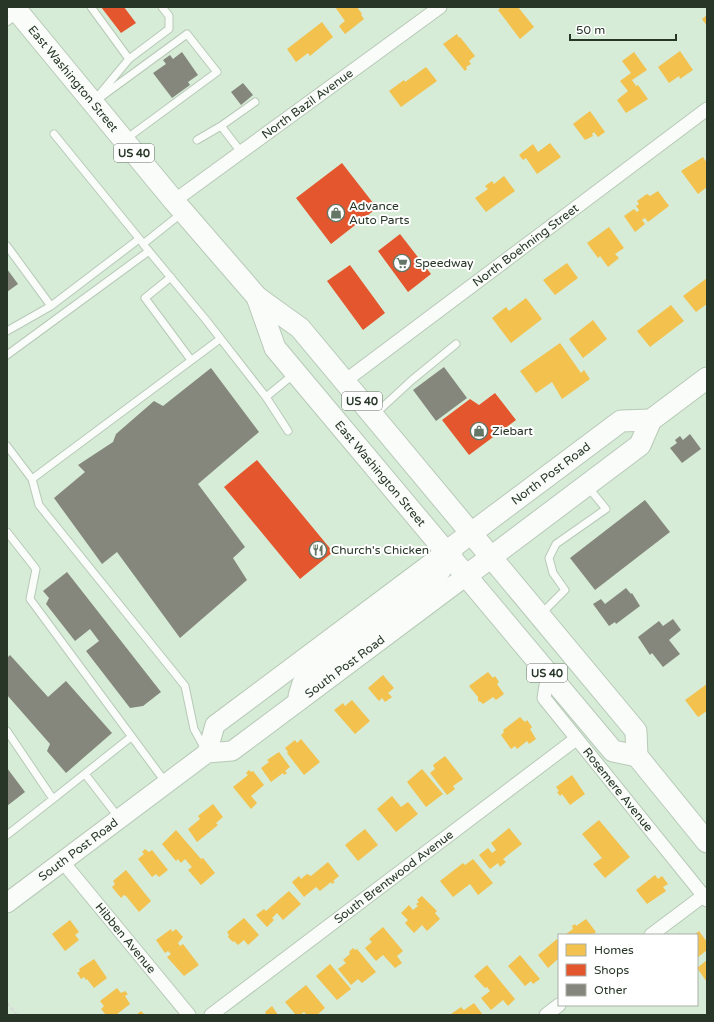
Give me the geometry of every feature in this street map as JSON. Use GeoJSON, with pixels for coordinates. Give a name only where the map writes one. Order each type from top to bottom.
{"type":"FeatureCollection","features":[{"type":"Feature","properties":{"kind":"main road","name":"East Washington Street"},"geometry":{"type":"LineString","coordinates":[[13,14],[93,103],[179,207],[257,297],[300,328],[458,516],[456,546]]}},
{"type":"Feature","properties":{"kind":"main road","name":"East Washington Street"},"geometry":{"type":"LineString","coordinates":[[257,297],[275,348],[296,373],[456,546],[540,615],[636,731],[637,756],[613,751],[548,673],[479,566],[456,546]]}},
{"type":"Feature","properties":{"kind":"main road"},"geometry":{"type":"LineString","coordinates":[[479,566],[640,445],[651,420],[707,378]]}},
{"type":"Feature","properties":{"kind":"main road","name":"North Post Road"},"geometry":{"type":"LineString","coordinates":[[456,546],[621,421],[651,420]]}},
{"type":"Feature","properties":{"kind":"main road"},"geometry":{"type":"LineString","coordinates":[[296,703],[302,683],[334,654],[439,574],[456,546]]}},
{"type":"Feature","properties":{"kind":"main road"},"geometry":{"type":"LineString","coordinates":[[207,753],[215,725],[456,546]]}},
{"type":"Feature","properties":{"kind":"main road","name":"South Post Road"},"geometry":{"type":"LineString","coordinates":[[7,902],[207,753],[232,751],[479,566]]}},
{"type":"Feature","properties":{"kind":"main road"},"geometry":{"type":"LineString","coordinates":[[637,756],[707,842]]}},
{"type":"Feature","properties":{"kind":"street","name":"North Bazil Avenue"},"geometry":{"type":"LineString","coordinates":[[179,207],[241,152],[440,7]]}},
{"type":"Feature","properties":{"kind":"street","name":"North Boehning Street"},"geometry":{"type":"LineString","coordinates":[[345,382],[707,109]]}},
{"type":"Feature","properties":{"kind":"street","name":"Rosemere Avenue"},"geometry":{"type":"LineString","coordinates":[[548,673],[544,698],[705,898]]}},
{"type":"Feature","properties":{"kind":"street","name":"South Brentwood Avenue"},"geometry":{"type":"LineString","coordinates":[[211,1015],[576,739]]}},
{"type":"Feature","properties":{"kind":"street","name":"Hibben Avenue"},"geometry":{"type":"LineString","coordinates":[[62,861],[189,1015]]}},
{"type":"Feature","properties":{"kind":"street"},"geometry":{"type":"LineString","coordinates":[[653,934],[705,898]]}},
{"type":"Feature","properties":{"kind":"street"},"geometry":{"type":"LineString","coordinates":[[546,1015],[558,1006]]}},
{"type":"Feature","properties":{"kind":"lane"},"geometry":{"type":"LineString","coordinates":[[91,7],[129,59]]}},
{"type":"Feature","properties":{"kind":"lane"},"geometry":{"type":"LineString","coordinates":[[93,103],[129,59],[170,29],[169,16],[162,7]]}},
{"type":"Feature","properties":{"kind":"lane"},"geometry":{"type":"LineString","coordinates":[[93,103],[187,34],[217,72],[124,140]]}},
{"type":"Feature","properties":{"kind":"lane"},"geometry":{"type":"LineString","coordinates":[[197,140],[221,126],[255,102]]}},
{"type":"Feature","properties":{"kind":"lane"},"geometry":{"type":"LineString","coordinates":[[221,126],[241,152]]}},
{"type":"Feature","properties":{"kind":"lane"},"geometry":{"type":"LineString","coordinates":[[54,134],[266,397],[288,431]]}},
{"type":"Feature","properties":{"kind":"lane"},"geometry":{"type":"LineString","coordinates":[[7,330],[51,306],[141,242],[179,207]]}},
{"type":"Feature","properties":{"kind":"lane"},"geometry":{"type":"LineString","coordinates":[[7,246],[51,306]]}},
{"type":"Feature","properties":{"kind":"lane"},"geometry":{"type":"LineString","coordinates":[[7,355],[149,251]]}},
{"type":"Feature","properties":{"kind":"lane"},"geometry":{"type":"LineString","coordinates":[[171,278],[145,298],[191,360]]}},
{"type":"Feature","properties":{"kind":"lane"},"geometry":{"type":"LineString","coordinates":[[32,479],[220,339]]}},
{"type":"Feature","properties":{"kind":"lane"},"geometry":{"type":"LineString","coordinates":[[373,415],[412,380],[456,344]]}},
{"type":"Feature","properties":{"kind":"lane"},"geometry":{"type":"LineString","coordinates":[[266,397],[296,373]]}},
{"type":"Feature","properties":{"kind":"lane"},"geometry":{"type":"LineString","coordinates":[[7,446],[32,479],[39,505],[185,686],[194,729],[207,753]]}},
{"type":"Feature","properties":{"kind":"lane"},"geometry":{"type":"LineString","coordinates":[[540,615],[565,590],[553,573],[549,558],[556,544],[606,509],[587,485]]}},
{"type":"Feature","properties":{"kind":"lane"},"geometry":{"type":"LineString","coordinates":[[7,532],[36,569],[30,599],[166,783]]}},
{"type":"Feature","properties":{"kind":"lane"},"geometry":{"type":"LineString","coordinates":[[7,731],[53,799]]}},
{"type":"Feature","properties":{"kind":"lane"},"geometry":{"type":"LineString","coordinates":[[7,835],[131,737]]}},
{"type":"Feature","properties":{"kind":"lane"},"geometry":{"type":"LineString","coordinates":[[85,774],[119,818]]}},
{"type":"Feature","properties":{"kind":"path"},"geometry":{"type":"LineString","coordinates":[[7,1003],[17,1015]]}},
{"type":"Feature","properties":{"kind":"building: Homes"},"geometry":{"type":"Polygon","coordinates":[[[335,7],[357,7],[364,19],[345,34],[339,26],[345,21],[335,7]]]}},
{"type":"Feature","properties":{"kind":"building: Homes"},"geometry":{"type":"Polygon","coordinates":[[[501,7],[518,7],[534,27],[520,39],[498,10],[501,7]]]}},
{"type":"Feature","properties":{"kind":"building: Homes"},"geometry":{"type":"Polygon","coordinates":[[[707,15],[707,26],[702,19],[707,15]]]}},
{"type":"Feature","properties":{"kind":"building: Homes"},"geometry":{"type":"Polygon","coordinates":[[[322,22],[333,37],[310,56],[308,53],[296,62],[287,49],[322,22]]]}},
{"type":"Feature","properties":{"kind":"building: Homes"},"geometry":{"type":"Polygon","coordinates":[[[457,34],[475,56],[469,61],[471,64],[466,67],[467,69],[465,71],[443,44],[457,34]]]}},
{"type":"Feature","properties":{"kind":"building: Homes"},"geometry":{"type":"Polygon","coordinates":[[[680,51],[693,70],[680,79],[679,76],[669,83],[658,67],[680,51]]]}},
{"type":"Feature","properties":{"kind":"building: Homes"},"geometry":{"type":"Polygon","coordinates":[[[634,52],[647,70],[632,80],[636,86],[638,85],[648,99],[626,113],[617,100],[628,91],[620,81],[631,73],[622,61],[634,52]]]}},
{"type":"Feature","properties":{"kind":"building: Homes"},"geometry":{"type":"Polygon","coordinates":[[[426,67],[437,81],[401,107],[389,91],[426,67]]]}},
{"type":"Feature","properties":{"kind":"building: Homes"},"geometry":{"type":"Polygon","coordinates":[[[590,111],[605,132],[598,137],[594,132],[592,134],[593,136],[585,140],[573,124],[590,111]]]}},
{"type":"Feature","properties":{"kind":"building: Homes"},"geometry":{"type":"Polygon","coordinates":[[[550,143],[561,157],[537,174],[526,158],[523,160],[519,155],[533,144],[538,152],[550,143]]]}},
{"type":"Feature","properties":{"kind":"building: Homes"},"geometry":{"type":"Polygon","coordinates":[[[703,157],[707,163],[707,187],[698,194],[681,171],[703,157]]]}},
{"type":"Feature","properties":{"kind":"building: Homes"},"geometry":{"type":"Polygon","coordinates":[[[504,176],[515,191],[486,212],[475,198],[488,189],[485,186],[492,181],[494,184],[504,176]]]}},
{"type":"Feature","properties":{"kind":"building: Homes"},"geometry":{"type":"Polygon","coordinates":[[[658,191],[669,206],[648,222],[645,218],[642,220],[645,224],[635,232],[624,216],[634,209],[637,212],[639,210],[636,206],[639,204],[637,201],[647,194],[650,196],[658,191]]]}},
{"type":"Feature","properties":{"kind":"building: Homes"},"geometry":{"type":"Polygon","coordinates":[[[609,227],[624,248],[615,254],[619,258],[608,267],[600,256],[598,258],[587,243],[609,227]]]}},
{"type":"Feature","properties":{"kind":"building: Homes"},"geometry":{"type":"Polygon","coordinates":[[[567,263],[578,278],[555,295],[543,280],[567,263]]]}},
{"type":"Feature","properties":{"kind":"building: Homes"},"geometry":{"type":"Polygon","coordinates":[[[707,278],[707,304],[696,312],[683,296],[707,278]]]}},
{"type":"Feature","properties":{"kind":"building: Homes"},"geometry":{"type":"Polygon","coordinates":[[[526,298],[542,319],[511,343],[492,318],[506,307],[509,311],[526,298]]]}},
{"type":"Feature","properties":{"kind":"building: Homes"},"geometry":{"type":"Polygon","coordinates":[[[671,305],[684,321],[650,347],[637,331],[671,305]]]}},
{"type":"Feature","properties":{"kind":"building: Homes"},"geometry":{"type":"Polygon","coordinates":[[[593,320],[607,339],[583,358],[569,339],[593,320]]]}},
{"type":"Feature","properties":{"kind":"building: Homes"},"geometry":{"type":"Polygon","coordinates":[[[560,343],[581,373],[584,370],[590,379],[562,399],[552,382],[536,393],[520,371],[560,343]]]}},
{"type":"Feature","properties":{"kind":"building: Homes"},"geometry":{"type":"Polygon","coordinates":[[[488,672],[493,678],[495,676],[499,682],[497,684],[504,694],[496,700],[493,697],[483,704],[478,701],[478,697],[469,686],[488,672]]]}},
{"type":"Feature","properties":{"kind":"building: Homes"},"geometry":{"type":"Polygon","coordinates":[[[383,675],[394,688],[388,693],[392,697],[385,702],[382,698],[379,701],[368,688],[383,675]]]}},
{"type":"Feature","properties":{"kind":"building: Homes"},"geometry":{"type":"Polygon","coordinates":[[[707,684],[707,711],[698,717],[685,700],[707,684]]]}},
{"type":"Feature","properties":{"kind":"building: Homes"},"geometry":{"type":"Polygon","coordinates":[[[352,700],[370,721],[355,734],[334,710],[343,703],[345,706],[352,700]]]}},
{"type":"Feature","properties":{"kind":"building: Homes"},"geometry":{"type":"Polygon","coordinates":[[[520,717],[525,722],[527,720],[532,727],[530,729],[536,739],[529,744],[527,741],[517,749],[515,746],[511,749],[501,735],[504,732],[503,730],[520,717]]]}},
{"type":"Feature","properties":{"kind":"building: Homes"},"geometry":{"type":"Polygon","coordinates":[[[301,739],[320,762],[304,775],[287,753],[288,752],[285,748],[295,740],[297,743],[301,739]]]}},
{"type":"Feature","properties":{"kind":"building: Homes"},"geometry":{"type":"Polygon","coordinates":[[[279,752],[290,767],[285,771],[287,773],[284,775],[283,773],[271,782],[261,768],[269,762],[267,760],[279,752]]]}},
{"type":"Feature","properties":{"kind":"building: Homes"},"geometry":{"type":"Polygon","coordinates":[[[445,756],[463,779],[453,786],[455,789],[447,795],[430,773],[435,769],[433,765],[445,756]]]}},
{"type":"Feature","properties":{"kind":"building: Homes"},"geometry":{"type":"Polygon","coordinates":[[[422,769],[443,794],[426,807],[407,782],[422,769]]]}},
{"type":"Feature","properties":{"kind":"building: Homes"},"geometry":{"type":"Polygon","coordinates":[[[249,770],[251,772],[253,771],[264,785],[251,796],[257,803],[251,809],[233,787],[248,775],[246,773],[249,770]]]}},
{"type":"Feature","properties":{"kind":"building: Homes"},"geometry":{"type":"Polygon","coordinates":[[[572,775],[585,794],[570,805],[562,794],[560,796],[556,787],[572,775]]]}},
{"type":"Feature","properties":{"kind":"building: Homes"},"geometry":{"type":"Polygon","coordinates":[[[392,796],[401,807],[408,802],[418,814],[396,832],[377,809],[392,796]]]}},
{"type":"Feature","properties":{"kind":"building: Homes"},"geometry":{"type":"Polygon","coordinates":[[[213,804],[223,817],[216,823],[218,825],[197,842],[188,829],[200,819],[198,816],[213,804]]]}},
{"type":"Feature","properties":{"kind":"building: Homes"},"geometry":{"type":"Polygon","coordinates":[[[599,820],[630,857],[605,878],[593,864],[602,858],[582,834],[599,820]]]}},
{"type":"Feature","properties":{"kind":"building: Homes"},"geometry":{"type":"Polygon","coordinates":[[[509,828],[522,844],[503,859],[506,862],[500,867],[498,863],[490,869],[479,855],[488,848],[492,853],[496,850],[491,843],[509,828]]]}},
{"type":"Feature","properties":{"kind":"building: Homes"},"geometry":{"type":"Polygon","coordinates":[[[365,829],[378,845],[358,861],[345,845],[365,829]]]}},
{"type":"Feature","properties":{"kind":"building: Homes"},"geometry":{"type":"Polygon","coordinates":[[[176,830],[215,873],[201,885],[188,870],[192,867],[185,859],[181,863],[178,859],[176,861],[162,844],[176,830]]]}},
{"type":"Feature","properties":{"kind":"building: Homes"},"geometry":{"type":"Polygon","coordinates":[[[145,849],[149,852],[152,850],[168,870],[159,877],[156,874],[152,877],[138,859],[144,854],[142,852],[145,849]]]}},
{"type":"Feature","properties":{"kind":"building: Homes"},"geometry":{"type":"Polygon","coordinates":[[[473,859],[493,883],[478,895],[470,884],[453,897],[440,881],[463,863],[465,865],[473,859]]]}},
{"type":"Feature","properties":{"kind":"building: Homes"},"geometry":{"type":"Polygon","coordinates":[[[328,862],[339,876],[333,881],[335,882],[332,884],[331,882],[320,891],[316,887],[304,897],[292,882],[299,876],[301,879],[307,874],[311,876],[328,862]]]}},
{"type":"Feature","properties":{"kind":"building: Homes"},"geometry":{"type":"Polygon","coordinates":[[[126,870],[151,901],[139,912],[126,896],[124,895],[121,898],[112,887],[115,884],[113,881],[126,870]]]}},
{"type":"Feature","properties":{"kind":"building: Homes"},"geometry":{"type":"Polygon","coordinates":[[[655,875],[658,879],[662,876],[668,884],[663,887],[666,891],[647,904],[636,890],[655,875]]]}},
{"type":"Feature","properties":{"kind":"building: Homes"},"geometry":{"type":"Polygon","coordinates":[[[289,891],[301,904],[283,920],[277,913],[272,918],[274,920],[267,927],[256,915],[264,909],[266,911],[289,891]]]}},
{"type":"Feature","properties":{"kind":"building: Homes"},"geometry":{"type":"Polygon","coordinates":[[[422,896],[437,911],[435,913],[440,919],[427,931],[422,925],[414,933],[405,923],[408,920],[401,913],[409,905],[413,910],[418,906],[416,904],[419,902],[417,900],[422,896]]]}},
{"type":"Feature","properties":{"kind":"building: Homes"},"geometry":{"type":"Polygon","coordinates":[[[244,918],[259,935],[248,945],[244,940],[238,945],[228,937],[229,935],[227,932],[244,918]]]}},
{"type":"Feature","properties":{"kind":"building: Homes"},"geometry":{"type":"Polygon","coordinates":[[[586,919],[596,932],[593,934],[566,934],[573,929],[572,926],[575,924],[576,926],[586,919]]]}},
{"type":"Feature","properties":{"kind":"building: Homes"},"geometry":{"type":"Polygon","coordinates":[[[70,920],[79,932],[75,935],[79,940],[65,951],[52,934],[70,920]]]}},
{"type":"Feature","properties":{"kind":"building: Homes"},"geometry":{"type":"Polygon","coordinates":[[[383,927],[403,951],[397,956],[402,963],[395,968],[383,955],[376,961],[365,948],[372,942],[369,939],[383,927]]]}},
{"type":"Feature","properties":{"kind":"building: Homes"},"geometry":{"type":"Polygon","coordinates":[[[171,929],[172,932],[176,929],[183,937],[178,943],[180,946],[183,944],[199,965],[184,976],[167,957],[171,954],[168,951],[165,953],[156,940],[171,929]]]}},
{"type":"Feature","properties":{"kind":"building: Homes"},"geometry":{"type":"Polygon","coordinates":[[[699,931],[707,942],[707,950],[698,957],[698,934],[695,934],[699,931]]]}},
{"type":"Feature","properties":{"kind":"building: Homes"},"geometry":{"type":"Polygon","coordinates":[[[557,939],[558,940],[558,959],[548,968],[538,955],[557,939]]]}},
{"type":"Feature","properties":{"kind":"building: Homes"},"geometry":{"type":"Polygon","coordinates":[[[353,948],[355,950],[357,949],[376,972],[362,983],[358,979],[351,985],[338,969],[346,963],[343,960],[350,954],[349,952],[353,948]]]}},
{"type":"Feature","properties":{"kind":"building: Homes"},"geometry":{"type":"Polygon","coordinates":[[[520,955],[540,979],[533,984],[531,981],[525,986],[508,966],[520,955]]]}},
{"type":"Feature","properties":{"kind":"building: Homes"},"geometry":{"type":"Polygon","coordinates":[[[94,959],[107,978],[94,988],[87,979],[86,980],[84,977],[81,979],[77,973],[80,971],[79,969],[94,959]]]}},
{"type":"Feature","properties":{"kind":"building: Homes"},"geometry":{"type":"Polygon","coordinates":[[[707,960],[707,982],[698,969],[698,967],[707,960]]]}},
{"type":"Feature","properties":{"kind":"building: Homes"},"geometry":{"type":"Polygon","coordinates":[[[330,964],[351,989],[337,1000],[316,976],[330,964]]]}},
{"type":"Feature","properties":{"kind":"building: Homes"},"geometry":{"type":"Polygon","coordinates":[[[487,965],[515,999],[508,1006],[503,1000],[491,1010],[481,998],[490,991],[487,987],[485,988],[474,976],[487,965]]]}},
{"type":"Feature","properties":{"kind":"building: Homes"},"geometry":{"type":"Polygon","coordinates":[[[306,985],[325,1008],[317,1015],[307,1015],[304,1012],[300,1015],[296,1015],[285,1002],[306,985]]]}},
{"type":"Feature","properties":{"kind":"building: Homes"},"geometry":{"type":"Polygon","coordinates":[[[117,988],[121,993],[125,991],[128,994],[125,996],[130,1004],[116,1015],[106,1015],[101,1009],[104,1006],[100,1001],[117,988]]]}},
{"type":"Feature","properties":{"kind":"building: Homes"},"geometry":{"type":"Polygon","coordinates":[[[474,1003],[483,1015],[451,1014],[461,1007],[464,1010],[474,1003]]]}},
{"type":"Feature","properties":{"kind":"building: Homes"},"geometry":{"type":"Polygon","coordinates":[[[272,1006],[278,1015],[267,1015],[265,1012],[272,1006]]]}},
{"type":"Feature","properties":{"kind":"building: Homes"},"geometry":{"type":"Polygon","coordinates":[[[141,1011],[145,1015],[136,1015],[141,1011]]]}},
{"type":"Feature","properties":{"kind":"building: Shops"},"geometry":{"type":"Polygon","coordinates":[[[101,7],[124,7],[136,23],[121,33],[101,7]]]}},
{"type":"Feature","properties":{"kind":"building: Shops"},"geometry":{"type":"Polygon","coordinates":[[[342,163],[377,208],[331,244],[296,198],[342,163]]]}},
{"type":"Feature","properties":{"kind":"building: Shops"},"geometry":{"type":"Polygon","coordinates":[[[400,234],[431,274],[408,292],[378,251],[400,234]]]}},
{"type":"Feature","properties":{"kind":"building: Shops"},"geometry":{"type":"Polygon","coordinates":[[[350,265],[385,313],[363,330],[327,281],[350,265]]]}},
{"type":"Feature","properties":{"kind":"building: Shops"},"geometry":{"type":"Polygon","coordinates":[[[495,393],[516,420],[469,455],[442,420],[470,399],[479,405],[495,393]]]}},
{"type":"Feature","properties":{"kind":"building: Shops"},"geometry":{"type":"Polygon","coordinates":[[[257,460],[333,552],[300,579],[224,487],[257,460]]]}},
{"type":"Feature","properties":{"kind":"building: Other"},"geometry":{"type":"Polygon","coordinates":[[[182,52],[198,75],[188,82],[190,85],[172,98],[153,73],[166,64],[163,60],[170,55],[173,59],[182,52]]]}},
{"type":"Feature","properties":{"kind":"building: Other"},"geometry":{"type":"Polygon","coordinates":[[[243,83],[253,95],[241,105],[231,92],[243,83]]]}},
{"type":"Feature","properties":{"kind":"building: Other"},"geometry":{"type":"Polygon","coordinates":[[[7,269],[18,284],[7,292],[7,269]]]}},
{"type":"Feature","properties":{"kind":"building: Other"},"geometry":{"type":"Polygon","coordinates":[[[444,367],[467,398],[436,421],[413,390],[444,367]]]}},
{"type":"Feature","properties":{"kind":"building: Other"},"geometry":{"type":"Polygon","coordinates":[[[211,368],[259,432],[198,484],[245,547],[233,558],[247,580],[180,638],[117,552],[102,564],[54,498],[85,472],[78,465],[113,442],[116,434],[154,401],[163,406],[211,368]]]}},
{"type":"Feature","properties":{"kind":"building: Other"},"geometry":{"type":"Polygon","coordinates":[[[690,434],[701,449],[682,463],[670,448],[677,443],[675,440],[680,436],[683,440],[690,434]]]}},
{"type":"Feature","properties":{"kind":"building: Other"},"geometry":{"type":"Polygon","coordinates":[[[645,500],[670,532],[595,590],[570,558],[645,500]]]}},
{"type":"Feature","properties":{"kind":"building: Other"},"geometry":{"type":"Polygon","coordinates":[[[67,572],[161,692],[143,706],[130,708],[86,651],[99,641],[90,629],[75,641],[46,604],[49,598],[43,591],[67,572]]]}},
{"type":"Feature","properties":{"kind":"building: Other"},"geometry":{"type":"Polygon","coordinates":[[[626,588],[631,594],[632,593],[640,606],[616,624],[615,622],[609,626],[593,604],[601,599],[605,604],[626,588]]]}},
{"type":"Feature","properties":{"kind":"building: Other"},"geometry":{"type":"Polygon","coordinates":[[[673,619],[681,630],[669,640],[680,654],[663,667],[652,653],[650,655],[638,637],[659,621],[663,626],[673,619]]]}},
{"type":"Feature","properties":{"kind":"building: Other"},"geometry":{"type":"Polygon","coordinates":[[[10,655],[48,697],[66,681],[112,733],[66,773],[47,751],[50,744],[7,695],[7,658],[10,655]]]}},
{"type":"Feature","properties":{"kind":"building: Other"},"geometry":{"type":"Polygon","coordinates":[[[7,768],[25,792],[7,806],[7,768]]]}},
{"type":"Feature","properties":{"kind":"place","name":"Advance Auto Parts"},"geometry":{"type":"Point","coordinates":[336,213]}},
{"type":"Feature","properties":{"kind":"place","name":"Speedway"},"geometry":{"type":"Point","coordinates":[402,263]}},
{"type":"Feature","properties":{"kind":"place","name":"Ziebart"},"geometry":{"type":"Point","coordinates":[479,431]}},
{"type":"Feature","properties":{"kind":"place","name":"Church's Chicken"},"geometry":{"type":"Point","coordinates":[318,550]}}]}
